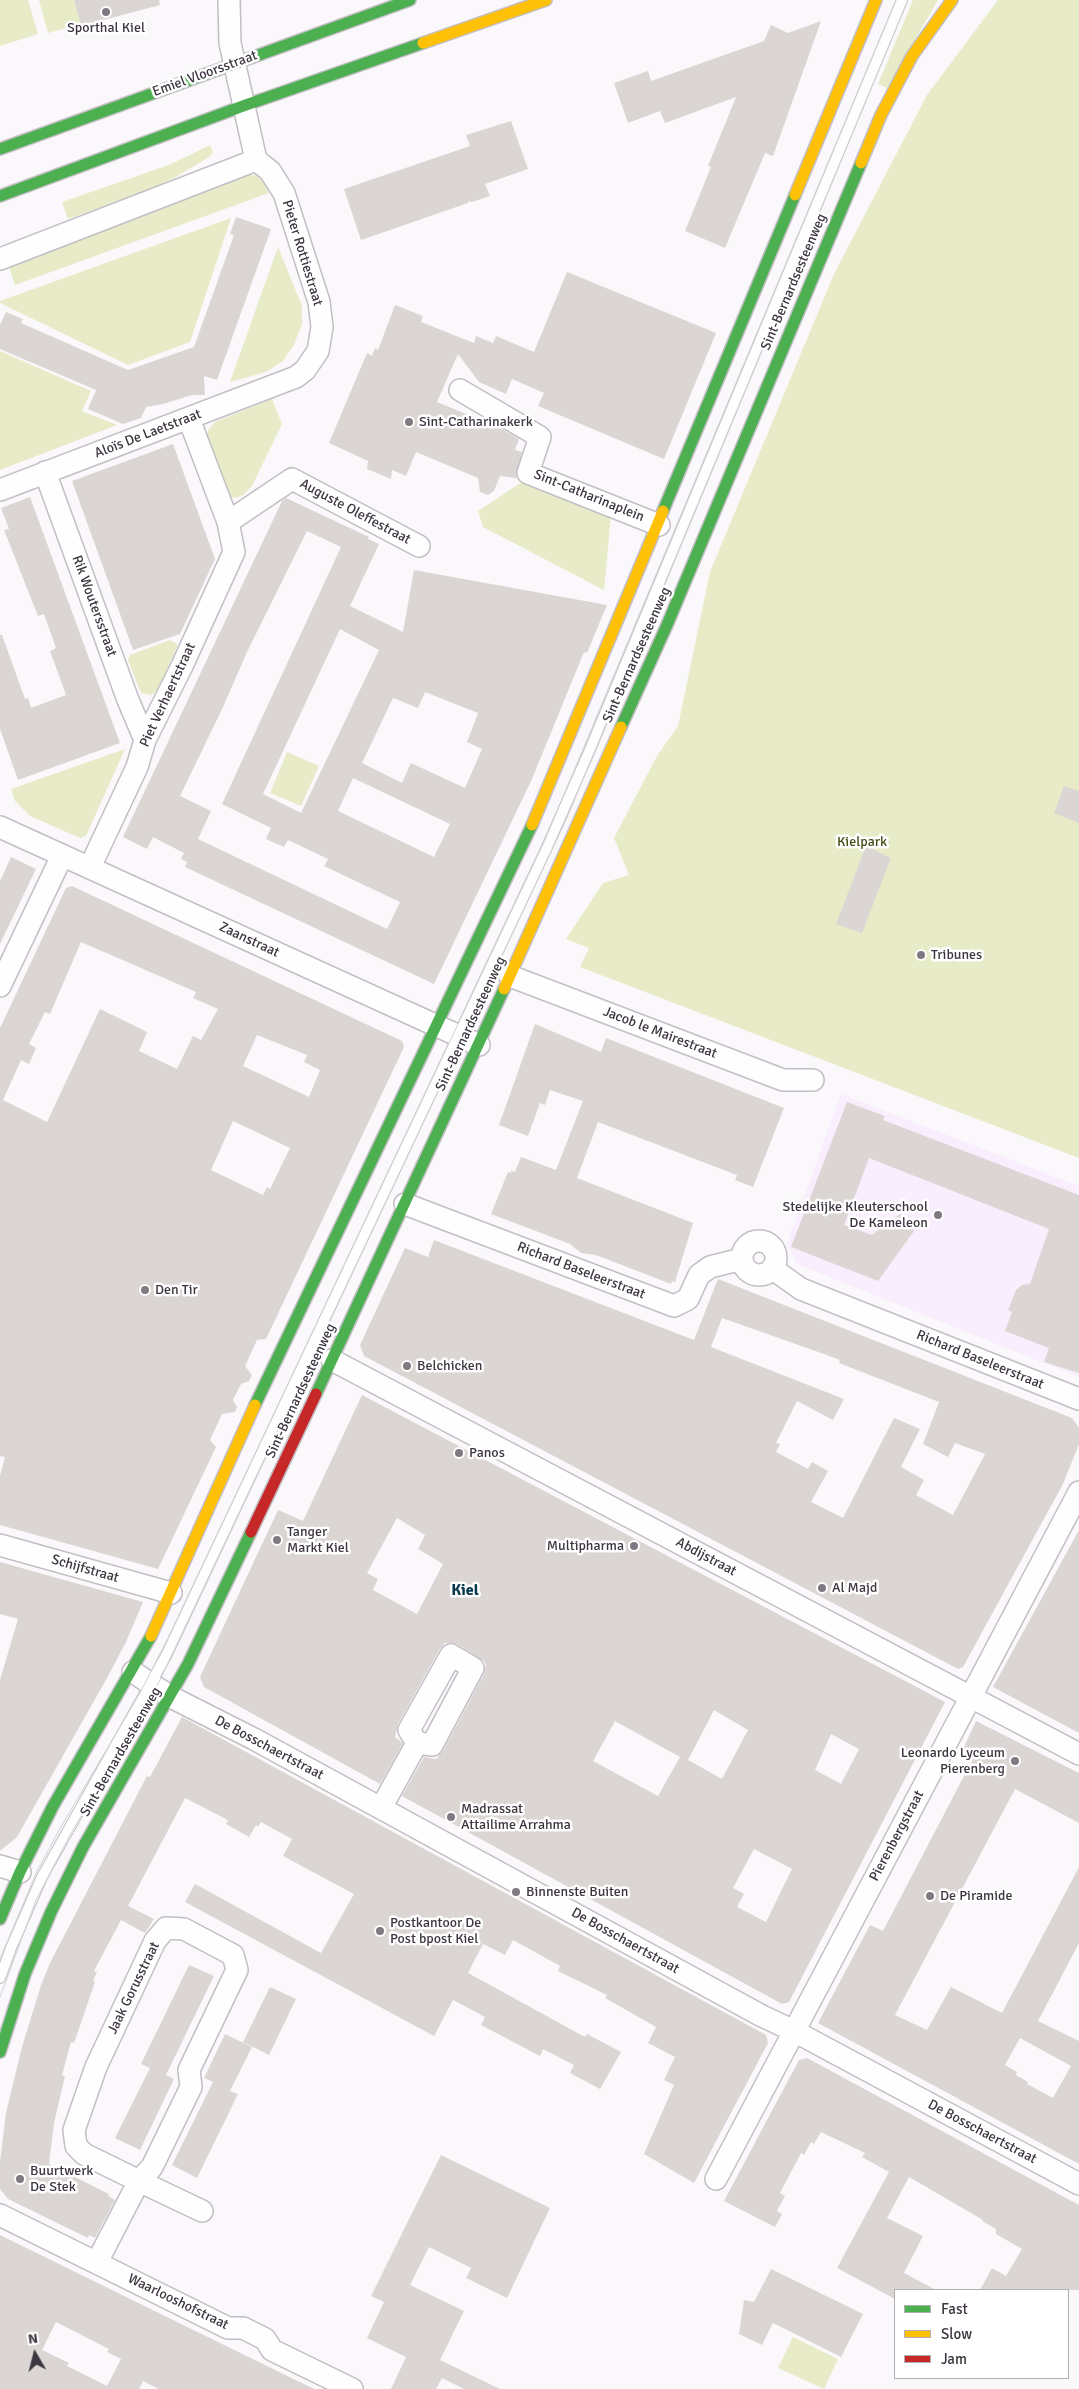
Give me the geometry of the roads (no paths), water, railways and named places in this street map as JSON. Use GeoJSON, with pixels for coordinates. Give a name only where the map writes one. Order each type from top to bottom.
{"type":"FeatureCollection","features":[{"type":"Feature","properties":{"kind":"street"},"geometry":{"type":"LineString","coordinates":[[0,259],[256,160],[230,43],[229,0]]}},
{"type":"Feature","properties":{"kind":"street","name":"Emiel Vloorsstraat"},"geometry":{"type":"LineString","coordinates":[[0,149],[410,0]]}},
{"type":"Feature","properties":{"kind":"street"},"geometry":{"type":"LineString","coordinates":[[0,196],[243,106],[546,0]]}},
{"type":"Feature","properties":{"kind":"street","name":"Sint-Bernardsesteenweg"},"geometry":{"type":"LineString","coordinates":[[0,1919],[10,1869],[72,1773],[133,1672],[171,1594],[188,1550],[264,1388],[529,833],[659,525],[876,0]]}},
{"type":"Feature","properties":{"kind":"street","name":"Sint-Bernardsesteenweg"},"geometry":{"type":"LineString","coordinates":[[0,2052],[28,1966],[60,1891],[171,1696],[332,1360],[479,1045],[668,624],[881,114],[899,78],[952,0]]}},
{"type":"Feature","properties":{"kind":"street"},"geometry":{"type":"LineString","coordinates":[[931,30],[961,0]]}},
{"type":"Feature","properties":{"kind":"street","name":"Pieter Rottiestraat"},"geometry":{"type":"LineString","coordinates":[[256,160],[270,171],[284,193],[319,302],[322,327],[318,351],[305,370],[296,377]]}},
{"type":"Feature","properties":{"kind":"street","name":"Aloïs De Laetstraat"},"geometry":{"type":"LineString","coordinates":[[0,490],[296,377]]}},
{"type":"Feature","properties":{"kind":"street","name":"Sint-Catharinaplein"},"geometry":{"type":"LineString","coordinates":[[460,390],[540,437],[528,473],[659,525]]}},
{"type":"Feature","properties":{"kind":"street","name":"Piet Verhaertstraat"},"geometry":{"type":"LineString","coordinates":[[90,867],[137,766],[145,740],[182,666],[234,552],[228,522],[189,419]]}},
{"type":"Feature","properties":{"kind":"street","name":"Rik Woutersstraat"},"geometry":{"type":"LineString","coordinates":[[45,472],[128,700],[145,740]]}},
{"type":"Feature","properties":{"kind":"street","name":"Auguste Oleffestraat"},"geometry":{"type":"LineString","coordinates":[[228,522],[292,479],[419,546]]}},
{"type":"Feature","properties":{"kind":"street","name":"Zaanstraat"},"geometry":{"type":"LineString","coordinates":[[0,827],[479,1045]]}},
{"type":"Feature","properties":{"kind":"street"},"geometry":{"type":"LineString","coordinates":[[0,986],[62,856]]}},
{"type":"Feature","properties":{"kind":"street","name":"Jacob le Mairestraat"},"geometry":{"type":"LineString","coordinates":[[510,976],[783,1080],[813,1080]]}},
{"type":"Feature","properties":{"kind":"street","name":"Richard Baseleerstraat"},"geometry":{"type":"LineString","coordinates":[[405,1204],[674,1306],[688,1299],[699,1275],[710,1267],[742,1259]]}},
{"type":"Feature","properties":{"kind":"street"},"geometry":{"type":"LineString","coordinates":[[755,1242],[765,1242],[773,1248],[775,1253],[773,1270],[762,1275],[751,1273],[743,1264],[742,1259],[748,1246],[755,1242]]}},
{"type":"Feature","properties":{"kind":"street","name":"Richard Baseleerstraat"},"geometry":{"type":"LineString","coordinates":[[773,1270],[801,1289],[1079,1399]]}},
{"type":"Feature","properties":{"kind":"street","name":"Abdijstraat"},"geometry":{"type":"LineString","coordinates":[[332,1360],[1079,1754]]}},
{"type":"Feature","properties":{"kind":"street","name":"Pierenbergstraat"},"geometry":{"type":"LineString","coordinates":[[716,2179],[1079,1492]]}},
{"type":"Feature","properties":{"kind":"street","name":"Schijfstraat"},"geometry":{"type":"LineString","coordinates":[[0,1545],[171,1594]]}},
{"type":"Feature","properties":{"kind":"street","name":"De Bosschaertstraat"},"geometry":{"type":"LineString","coordinates":[[133,1672],[171,1696],[762,2016],[794,2031],[1079,2184]]}},
{"type":"Feature","properties":{"kind":"street"},"geometry":{"type":"LineString","coordinates":[[381,1808],[418,1743]]}},
{"type":"Feature","properties":{"kind":"street","name":"Jaak Gorusstraat"},"geometry":{"type":"LineString","coordinates":[[97,2262],[139,2181],[152,2167],[191,2087],[189,2070],[237,1970],[233,1955],[184,1929],[166,1928],[155,1941],[96,2067],[74,2130],[76,2146],[84,2154],[139,2181],[202,2211]]}},
{"type":"Feature","properties":{"kind":"street","name":"Waarlooshofstraat"},"geometry":{"type":"LineString","coordinates":[[0,2215],[228,2328],[243,2328],[265,2339],[272,2350],[352,2389]]}},
{"type":"Feature","properties":{"kind":"lane"},"geometry":{"type":"LineString","coordinates":[[0,1978],[10,1948],[42,1877],[77,1812],[152,1684],[547,847],[590,752],[902,0]]}},
{"type":"Feature","properties":{"kind":"tram line"},"geometry":{"type":"LineString","coordinates":[[0,1959],[37,1871],[140,1693],[169,1636],[545,840],[896,0]]}},
{"type":"Feature","properties":{"kind":"tram line"},"geometry":{"type":"LineString","coordinates":[[0,1997],[36,1900],[70,1835],[159,1682],[566,820],[908,0]]}},
{"type":"Feature","properties":{"kind":"place","name":"Sporthal Kiel"},"geometry":{"type":"Point","coordinates":[106,12]}},
{"type":"Feature","properties":{"kind":"place","name":"Sint-Catharinakerk"},"geometry":{"type":"Point","coordinates":[409,422]}},
{"type":"Feature","properties":{"kind":"place","name":"Tribunes"},"geometry":{"type":"Point","coordinates":[921,955]}},
{"type":"Feature","properties":{"kind":"place","name":"Stedelijke Kleuterschool De Kameleon"},"geometry":{"type":"Point","coordinates":[938,1215]}},
{"type":"Feature","properties":{"kind":"place","name":"Den Tir"},"geometry":{"type":"Point","coordinates":[145,1290]}},
{"type":"Feature","properties":{"kind":"place","name":"Belchicken"},"geometry":{"type":"Point","coordinates":[407,1366]}},
{"type":"Feature","properties":{"kind":"place","name":"Panos"},"geometry":{"type":"Point","coordinates":[459,1453]}},
{"type":"Feature","properties":{"kind":"place","name":"Tanger Markt Kiel"},"geometry":{"type":"Point","coordinates":[277,1540]}},
{"type":"Feature","properties":{"kind":"place","name":"Multipharma"},"geometry":{"type":"Point","coordinates":[634,1546]}},
{"type":"Feature","properties":{"kind":"place","name":"Al Majd"},"geometry":{"type":"Point","coordinates":[822,1588]}},
{"type":"Feature","properties":{"kind":"place","name":"Leonardo Lyceum Pierenberg"},"geometry":{"type":"Point","coordinates":[1015,1761]}},
{"type":"Feature","properties":{"kind":"place","name":"Madrassat Attailime Arrahma"},"geometry":{"type":"Point","coordinates":[451,1817]}},
{"type":"Feature","properties":{"kind":"place","name":"Binnenste Buiten"},"geometry":{"type":"Point","coordinates":[516,1892]}},
{"type":"Feature","properties":{"kind":"place","name":"De Piramide"},"geometry":{"type":"Point","coordinates":[930,1896]}},
{"type":"Feature","properties":{"kind":"place","name":"Postkantoor De Post bpost Kiel"},"geometry":{"type":"Point","coordinates":[380,1931]}},
{"type":"Feature","properties":{"kind":"place","name":"Buurtwerk De Stek"},"geometry":{"type":"Point","coordinates":[20,2179]}},
{"type":"Feature","properties":{"kind":"district","name":"Kiel"},"geometry":{"type":"Point","coordinates":[465,1591]}},
{"type":"Feature","properties":{"kind":"park label","name":"Kielpark"},"geometry":{"type":"Point","coordinates":[862,842]}}]}
